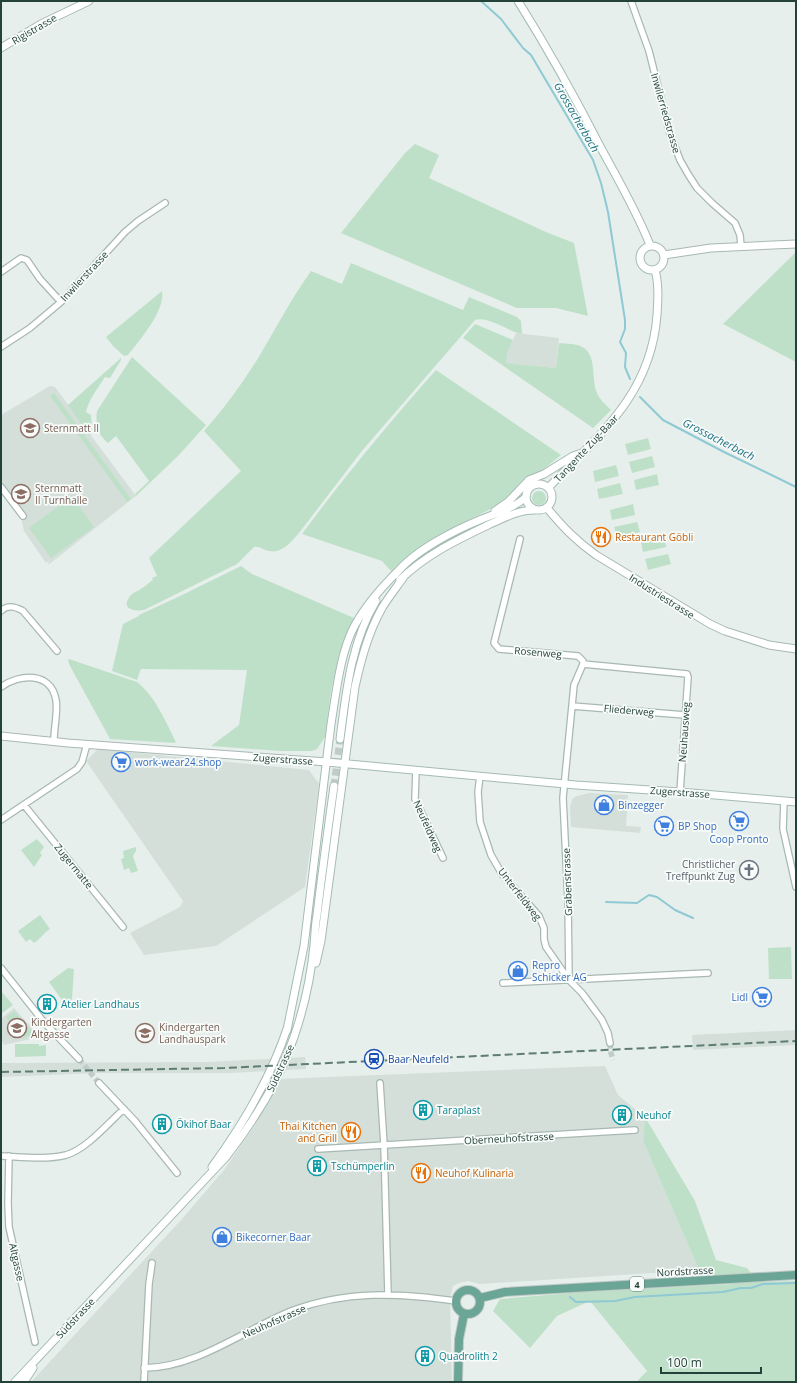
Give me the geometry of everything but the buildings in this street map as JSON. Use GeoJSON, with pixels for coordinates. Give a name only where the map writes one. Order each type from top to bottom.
{"type":"FeatureCollection","features":[{"type":"Feature","properties":{"kind":"main road","name":"Rigistrasse"},"geometry":{"type":"LineString","coordinates":[[1,48],[41,24],[89,1]]}},
{"type":"Feature","properties":{"kind":"main road"},"geometry":{"type":"LineString","coordinates":[[518,1],[539,35],[587,121],[638,217],[650,245]]}},
{"type":"Feature","properties":{"kind":"main road"},"geometry":{"type":"LineString","coordinates":[[664,255],[711,248],[796,244]]}},
{"type":"Feature","properties":{"kind":"main road"},"geometry":{"type":"LineString","coordinates":[[650,245],[659,247],[664,255],[663,264],[655,270],[645,268],[640,258],[640,255],[644,249],[650,245]]}},
{"type":"Feature","properties":{"kind":"main road","name":"Tangente Zug-Baar"},"geometry":{"type":"LineString","coordinates":[[548,488],[615,418],[637,386],[653,342],[657,320],[658,301],[655,270]]}},
{"type":"Feature","properties":{"kind":"main road"},"geometry":{"type":"LineString","coordinates":[[480,520],[508,502],[529,480],[544,474],[574,456],[584,452]]}},
{"type":"Feature","properties":{"kind":"main road"},"geometry":{"type":"LineString","coordinates":[[287,1030],[304,946],[336,688],[349,638],[355,626],[383,585],[428,547],[457,531],[522,501],[526,497],[529,488],[534,485],[540,484],[548,488],[551,492],[552,499],[547,508],[518,512],[461,538],[432,555],[403,578],[381,602],[359,640]]}},
{"type":"Feature","properties":{"kind":"main road"},"geometry":{"type":"LineString","coordinates":[[526,497],[529,506],[535,510]]}},
{"type":"Feature","properties":{"kind":"main road","name":"Industriestrasse"},"geometry":{"type":"LineString","coordinates":[[547,508],[568,533],[581,545],[695,616],[720,629],[756,641],[769,645],[796,649]]}},
{"type":"Feature","properties":{"kind":"main road"},"geometry":{"type":"LineString","coordinates":[[340,740],[349,680],[366,618],[397,572]]}},
{"type":"Feature","properties":{"kind":"main road"},"geometry":{"type":"LineString","coordinates":[[298,1025],[309,992],[321,941],[355,687],[361,660],[371,632],[383,608],[403,578]]}},
{"type":"Feature","properties":{"kind":"main road","name":"Zugerstrasse"},"geometry":{"type":"LineString","coordinates":[[1,736],[86,744],[327,762],[564,784],[796,802]]}},
{"type":"Feature","properties":{"kind":"main road","name":"Südstrasse"},"geometry":{"type":"LineString","coordinates":[[15,1382],[226,1158],[258,1112],[277,1077],[298,1025],[310,974],[316,917],[334,786]]}},
{"type":"Feature","properties":{"kind":"main road","name":"Südstrasse"},"geometry":{"type":"LineString","coordinates":[[191,1195],[225,1149],[261,1092],[272,1069],[287,1030],[301,986],[316,917]]}},
{"type":"Feature","properties":{"kind":"main road","name":"Nordstrasse"},"geometry":{"type":"LineString","coordinates":[[480,1298],[505,1292],[796,1275]]}},
{"type":"Feature","properties":{"kind":"main road"},"geometry":{"type":"LineString","coordinates":[[466,1290],[475,1292],[480,1298],[478,1310],[472,1314],[464,1314],[458,1309],[456,1301],[459,1294],[466,1290]]}},
{"type":"Feature","properties":{"kind":"main road"},"geometry":{"type":"LineString","coordinates":[[458,1382],[459,1339],[464,1314]]}},
{"type":"Feature","properties":{"kind":"main road","name":"Südstrasse"},"geometry":{"type":"LineString","coordinates":[[24,1382],[42,1355]]}},
{"type":"Feature","properties":{"kind":"street","name":"Inwilerriedstrasse"},"geometry":{"type":"LineString","coordinates":[[631,1],[649,50],[670,134],[680,160],[697,188],[735,224],[740,235],[741,246]]}},
{"type":"Feature","properties":{"kind":"street","name":"Inwilerstrasse"},"geometry":{"type":"LineString","coordinates":[[1,347],[30,328],[61,302],[125,232],[138,221],[165,203]]}},
{"type":"Feature","properties":{"kind":"street"},"geometry":{"type":"LineString","coordinates":[[1,272],[20,258],[27,260],[40,279],[61,302]]}},
{"type":"Feature","properties":{"kind":"street"},"geometry":{"type":"LineString","coordinates":[[1,487],[23,516]]}},
{"type":"Feature","properties":{"kind":"street","name":"Rosenweg"},"geometry":{"type":"LineString","coordinates":[[520,539],[494,643],[499,649],[578,656],[583,661],[583,664],[687,674]]}},
{"type":"Feature","properties":{"kind":"street"},"geometry":{"type":"LineString","coordinates":[[2,610],[11,606],[17,607],[23,611],[57,651]]}},
{"type":"Feature","properties":{"kind":"street"},"geometry":{"type":"LineString","coordinates":[[564,784],[574,685],[583,664]]}},
{"type":"Feature","properties":{"kind":"street","name":"Neuhausweg"},"geometry":{"type":"LineString","coordinates":[[680,792],[687,674]]}},
{"type":"Feature","properties":{"kind":"street"},"geometry":{"type":"LineString","coordinates":[[1,687],[16,678],[37,678],[46,683],[52,690],[56,700],[54,740]]}},
{"type":"Feature","properties":{"kind":"street","name":"Fliederweg"},"geometry":{"type":"LineString","coordinates":[[572,706],[685,715]]}},
{"type":"Feature","properties":{"kind":"street"},"geometry":{"type":"LineString","coordinates":[[1,820],[77,769],[82,762],[86,744]]}},
{"type":"Feature","properties":{"kind":"street","name":"Neufeldweg"},"geometry":{"type":"LineString","coordinates":[[416,770],[415,799],[443,858]]}},
{"type":"Feature","properties":{"kind":"street","name":"Unterfeldweg"},"geometry":{"type":"LineString","coordinates":[[480,776],[478,792],[480,822],[491,855],[502,874],[539,916],[544,928],[544,939],[546,946],[569,980],[582,992],[602,1020],[608,1033],[610,1043]]}},
{"type":"Feature","properties":{"kind":"street","name":"Grabenstrasse"},"geometry":{"type":"LineString","coordinates":[[564,784],[569,980]]}},
{"type":"Feature","properties":{"kind":"street"},"geometry":{"type":"LineString","coordinates":[[784,801],[783,829],[796,887]]}},
{"type":"Feature","properties":{"kind":"street","name":"Zugermatte"},"geometry":{"type":"LineString","coordinates":[[24,805],[123,927]]}},
{"type":"Feature","properties":{"kind":"street"},"geometry":{"type":"LineString","coordinates":[[1,968],[43,1022],[79,1059]]}},
{"type":"Feature","properties":{"kind":"street"},"geometry":{"type":"LineString","coordinates":[[503,983],[708,973]]}},
{"type":"Feature","properties":{"kind":"street"},"geometry":{"type":"LineString","coordinates":[[99,1083],[124,1109],[177,1174]]}},
{"type":"Feature","properties":{"kind":"street"},"geometry":{"type":"LineString","coordinates":[[380,1083],[384,1145],[388,1294]]}},
{"type":"Feature","properties":{"kind":"street"},"geometry":{"type":"LineString","coordinates":[[1,1156],[53,1157],[67,1154],[87,1143],[124,1109]]}},
{"type":"Feature","properties":{"kind":"street","name":"Oberneuhofstrasse"},"geometry":{"type":"LineString","coordinates":[[318,1149],[635,1130]]}},
{"type":"Feature","properties":{"kind":"street","name":"Altgasse"},"geometry":{"type":"LineString","coordinates":[[9,1156],[9,1227],[35,1342]]}},
{"type":"Feature","properties":{"kind":"street"},"geometry":{"type":"LineString","coordinates":[[144,1382],[148,1284],[152,1263]]}},
{"type":"Feature","properties":{"kind":"street","name":"Neuhofstrasse"},"geometry":{"type":"LineString","coordinates":[[144,1368],[155,1368],[190,1359],[279,1316],[307,1305],[326,1300],[358,1295],[388,1294],[456,1301]]}},
{"type":"Feature","properties":{"kind":"shaded area"},"geometry":{"type":"Polygon","coordinates":[[[516,333],[559,338],[556,368],[506,363],[508,351],[516,333]]]}},
{"type":"Feature","properties":{"kind":"shaded area"},"geometry":{"type":"Polygon","coordinates":[[[50,386],[55,387],[136,496],[48,565],[49,561],[46,563],[24,531],[21,517],[1,492],[1,415],[50,386]]]}},
{"type":"Feature","properties":{"kind":"shaded area"},"geometry":{"type":"Polygon","coordinates":[[[98,749],[309,770],[319,784],[305,887],[216,946],[144,955],[130,933],[180,907],[183,901],[86,761],[98,749]]]}},
{"type":"Feature","properties":{"kind":"shaded area"},"geometry":{"type":"Polygon","coordinates":[[[589,793],[628,795],[626,826],[641,827],[640,833],[571,827],[570,807],[572,800],[574,797],[589,793]]]}},
{"type":"Feature","properties":{"kind":"shaded area","name":"Kindergarten Altgasse"},"geometry":{"type":"Polygon","coordinates":[[[14,1008],[40,1037],[4,1045],[1,1039],[1,1019],[14,1008]]]}},
{"type":"Feature","properties":{"kind":"shaded area"},"geometry":{"type":"Polygon","coordinates":[[[796,1030],[796,1045],[693,1050],[692,1035],[796,1030]]]}},
{"type":"Feature","properties":{"kind":"shaded area"},"geometry":{"type":"Polygon","coordinates":[[[305,1057],[306,1069],[230,1073],[97,1073],[1,1077],[1,1063],[208,1062],[305,1057]]]}},
{"type":"Feature","properties":{"kind":"shaded area"},"geometry":{"type":"Polygon","coordinates":[[[605,1066],[618,1095],[645,1117],[643,1141],[699,1270],[480,1284],[468,1281],[459,1283],[453,1286],[450,1299],[452,1382],[31,1382],[181,1220],[224,1170],[255,1125],[278,1079],[605,1066]]]}},
{"type":"Feature","properties":{"kind":"green space"},"geometry":{"type":"Polygon","coordinates":[[[415,144],[439,155],[429,178],[546,232],[574,243],[588,316],[556,308],[517,308],[341,233],[405,153],[415,144]]]}},
{"type":"Feature","properties":{"kind":"green space"},"geometry":{"type":"Polygon","coordinates":[[[796,252],[796,362],[723,324],[796,252]]]}},
{"type":"Feature","properties":{"kind":"green space"},"geometry":{"type":"Polygon","coordinates":[[[351,263],[463,310],[469,297],[517,317],[521,321],[522,334],[493,322],[481,319],[475,320],[361,452],[299,533],[286,546],[278,551],[254,547],[237,564],[144,610],[132,610],[127,606],[128,599],[131,595],[153,580],[152,578],[157,576],[149,558],[241,471],[204,431],[251,369],[311,271],[342,284],[351,263]]]}},
{"type":"Feature","properties":{"kind":"green space"},"geometry":{"type":"Polygon","coordinates":[[[162,291],[160,307],[151,325],[128,355],[124,356],[106,337],[162,291]]]}},
{"type":"Feature","properties":{"kind":"green space"},"geometry":{"type":"Polygon","coordinates":[[[475,324],[513,340],[508,351],[506,363],[556,368],[559,343],[581,346],[591,357],[597,393],[601,400],[611,410],[593,428],[463,338],[475,324]]]}},
{"type":"Feature","properties":{"kind":"green space"},"geometry":{"type":"Polygon","coordinates":[[[132,357],[206,425],[178,456],[136,496],[135,494],[149,481],[116,436],[108,443],[102,437],[96,420],[97,411],[132,357]]]}},
{"type":"Feature","properties":{"kind":"green space"},"geometry":{"type":"Polygon","coordinates":[[[121,358],[110,378],[105,377],[87,407],[86,412],[91,415],[92,430],[90,436],[68,405],[121,358]]]}},
{"type":"Feature","properties":{"kind":"green space"},"geometry":{"type":"Polygon","coordinates":[[[436,370],[561,455],[544,469],[527,478],[515,491],[497,506],[442,533],[409,555],[391,571],[382,561],[302,534],[367,450],[436,370]]]}},
{"type":"Feature","properties":{"kind":"green space"},"geometry":{"type":"Polygon","coordinates":[[[54,393],[131,499],[127,502],[50,396],[54,393]]]}},
{"type":"Feature","properties":{"kind":"green space"},"geometry":{"type":"Polygon","coordinates":[[[648,438],[651,449],[628,455],[625,444],[648,438]]]}},
{"type":"Feature","properties":{"kind":"green space"},"geometry":{"type":"Polygon","coordinates":[[[652,456],[655,467],[632,473],[629,462],[652,456]]]}},
{"type":"Feature","properties":{"kind":"green space"},"geometry":{"type":"Polygon","coordinates":[[[616,465],[619,476],[595,482],[593,471],[616,465]]]}},
{"type":"Feature","properties":{"kind":"green space"},"geometry":{"type":"Polygon","coordinates":[[[657,474],[659,485],[636,490],[634,480],[657,474]]]}},
{"type":"Feature","properties":{"kind":"green space"},"geometry":{"type":"Polygon","coordinates":[[[620,483],[623,494],[599,499],[597,489],[620,483]]]}},
{"type":"Feature","properties":{"kind":"green space"},"geometry":{"type":"Polygon","coordinates":[[[536,491],[542,491],[546,495],[546,501],[542,505],[536,505],[532,501],[532,495],[536,491]]]}},
{"type":"Feature","properties":{"kind":"green space"},"geometry":{"type":"Polygon","coordinates":[[[72,496],[94,527],[51,558],[29,528],[72,496]]]}},
{"type":"Feature","properties":{"kind":"green space"},"geometry":{"type":"Polygon","coordinates":[[[633,504],[635,515],[612,520],[610,510],[633,504]]]}},
{"type":"Feature","properties":{"kind":"green space"},"geometry":{"type":"Polygon","coordinates":[[[637,522],[640,532],[617,538],[614,527],[637,522]]]}},
{"type":"Feature","properties":{"kind":"green space"},"geometry":{"type":"Polygon","coordinates":[[[664,536],[666,547],[643,552],[641,542],[664,536]]]}},
{"type":"Feature","properties":{"kind":"green space"},"geometry":{"type":"Polygon","coordinates":[[[668,554],[671,564],[648,570],[645,559],[668,554]]]}},
{"type":"Feature","properties":{"kind":"green space"},"geometry":{"type":"Polygon","coordinates":[[[241,566],[252,574],[354,618],[339,655],[331,691],[325,737],[317,749],[312,751],[280,751],[211,746],[239,725],[247,670],[141,669],[137,680],[112,671],[123,624],[241,566]]]}},
{"type":"Feature","properties":{"kind":"green space"},"geometry":{"type":"Polygon","coordinates":[[[69,659],[137,682],[155,702],[176,742],[110,739],[70,666],[68,661],[69,659]]]}},
{"type":"Feature","properties":{"kind":"green space"},"geometry":{"type":"Polygon","coordinates":[[[37,839],[44,847],[40,853],[42,855],[34,867],[21,850],[37,839]]]}},
{"type":"Feature","properties":{"kind":"green space"},"geometry":{"type":"Polygon","coordinates":[[[136,847],[136,851],[133,856],[138,871],[131,873],[129,868],[124,870],[121,859],[124,858],[123,851],[136,847]]]}},
{"type":"Feature","properties":{"kind":"green space"},"geometry":{"type":"Polygon","coordinates":[[[40,915],[50,929],[34,943],[30,939],[26,942],[18,931],[40,915]]]}},
{"type":"Feature","properties":{"kind":"green space"},"geometry":{"type":"Polygon","coordinates":[[[791,947],[792,979],[769,979],[768,948],[791,947]]]}},
{"type":"Feature","properties":{"kind":"green space"},"geometry":{"type":"Polygon","coordinates":[[[68,968],[74,969],[72,999],[67,1007],[49,982],[68,968]]]}},
{"type":"Feature","properties":{"kind":"green space"},"geometry":{"type":"Polygon","coordinates":[[[1,991],[13,1005],[1,1014],[1,991]]]}},
{"type":"Feature","properties":{"kind":"green space"},"geometry":{"type":"Polygon","coordinates":[[[14,1011],[35,1035],[21,1038],[6,1017],[14,1011]]]}},
{"type":"Feature","properties":{"kind":"green space"},"geometry":{"type":"Polygon","coordinates":[[[15,1044],[39,1044],[39,1046],[46,1045],[46,1056],[15,1057],[15,1044]]]}},
{"type":"Feature","properties":{"kind":"green space"},"geometry":{"type":"Polygon","coordinates":[[[645,1117],[695,1201],[716,1260],[747,1268],[758,1282],[796,1281],[796,1382],[636,1382],[647,1371],[590,1301],[557,1316],[530,1348],[493,1311],[500,1299],[583,1292],[733,1284],[699,1270],[643,1141],[645,1117]]]}},
{"type":"Feature","properties":{"kind":"waterway","name":"Grossacherbach"},"geometry":{"type":"LineString","coordinates":[[481,1],[501,19],[523,48],[531,55],[593,160],[601,183],[608,212],[625,320],[625,329],[620,342],[626,353],[625,367],[630,379]]}},
{"type":"Feature","properties":{"kind":"waterway","name":"Grossacherbach"},"geometry":{"type":"LineString","coordinates":[[640,397],[663,420],[796,487]]}},
{"type":"Feature","properties":{"kind":"waterway"},"geometry":{"type":"LineString","coordinates":[[606,902],[637,903],[649,895],[657,897],[675,910],[693,918]]}},
{"type":"Feature","properties":{"kind":"waterway"},"geometry":{"type":"LineString","coordinates":[[570,1297],[576,1302],[615,1301],[635,1297],[723,1292],[741,1288],[751,1288],[763,1284],[796,1283]]}},
{"type":"Feature","properties":{"kind":"tunnel"},"geometry":{"type":"LineString","coordinates":[[334,786],[340,739]]}},
{"type":"Feature","properties":{"kind":"tunnel"},"geometry":{"type":"LineString","coordinates":[[610,1043],[613,1060]]}},
{"type":"Feature","properties":{"kind":"tunnel"},"geometry":{"type":"LineString","coordinates":[[79,1059],[99,1083]]}},
{"type":"Feature","properties":{"kind":"railway"},"geometry":{"type":"LineString","coordinates":[[1,1072],[224,1068],[796,1041]]}},
{"type":"Feature","properties":{"kind":"place","name":"Sternmatt II"},"geometry":{"type":"Point","coordinates":[30,428]}},
{"type":"Feature","properties":{"kind":"place","name":"Sternmatt II Turnhalle"},"geometry":{"type":"Point","coordinates":[21,494]}},
{"type":"Feature","properties":{"kind":"place","name":"Restaurant Göbli"},"geometry":{"type":"Point","coordinates":[601,537]}},
{"type":"Feature","properties":{"kind":"place","name":"work-wear24.shop"},"geometry":{"type":"Point","coordinates":[121,762]}},
{"type":"Feature","properties":{"kind":"place","name":"Binzegger"},"geometry":{"type":"Point","coordinates":[604,805]}},
{"type":"Feature","properties":{"kind":"place","name":"Coop Pronto"},"geometry":{"type":"Point","coordinates":[739,821]}},
{"type":"Feature","properties":{"kind":"place","name":"BP Shop"},"geometry":{"type":"Point","coordinates":[664,826]}},
{"type":"Feature","properties":{"kind":"place","name":"Christlicher Treffpunkt Zug"},"geometry":{"type":"Point","coordinates":[749,870]}},
{"type":"Feature","properties":{"kind":"place","name":"Repro Schicker AG"},"geometry":{"type":"Point","coordinates":[518,971]}},
{"type":"Feature","properties":{"kind":"place","name":"Lidl"},"geometry":{"type":"Point","coordinates":[762,997]}},
{"type":"Feature","properties":{"kind":"place","name":"Atelier Landhaus"},"geometry":{"type":"Point","coordinates":[47,1004]}},
{"type":"Feature","properties":{"kind":"place","name":"Kindergarten Altgasse"},"geometry":{"type":"Point","coordinates":[17,1028]}},
{"type":"Feature","properties":{"kind":"place","name":"Kindergarten Landhauspark"},"geometry":{"type":"Point","coordinates":[145,1033]}},
{"type":"Feature","properties":{"kind":"place","name":"Baar Neufeld"},"geometry":{"type":"Point","coordinates":[374,1059]}},
{"type":"Feature","properties":{"kind":"place","name":"Taraplast"},"geometry":{"type":"Point","coordinates":[423,1110]}},
{"type":"Feature","properties":{"kind":"place","name":"Neuhof"},"geometry":{"type":"Point","coordinates":[622,1115]}},
{"type":"Feature","properties":{"kind":"place","name":"Ökihof Baar"},"geometry":{"type":"Point","coordinates":[162,1124]}},
{"type":"Feature","properties":{"kind":"place","name":"Thai Kitchen and Grill"},"geometry":{"type":"Point","coordinates":[351,1132]}},
{"type":"Feature","properties":{"kind":"place","name":"Tschümperlin"},"geometry":{"type":"Point","coordinates":[317,1166]}},
{"type":"Feature","properties":{"kind":"place","name":"Neuhof Kulinaria"},"geometry":{"type":"Point","coordinates":[421,1173]}},
{"type":"Feature","properties":{"kind":"place","name":"Bikecorner Baar"},"geometry":{"type":"Point","coordinates":[222,1237]}},
{"type":"Feature","properties":{"kind":"place","name":"Quadrolith 2"},"geometry":{"type":"Point","coordinates":[425,1356]}}]}
